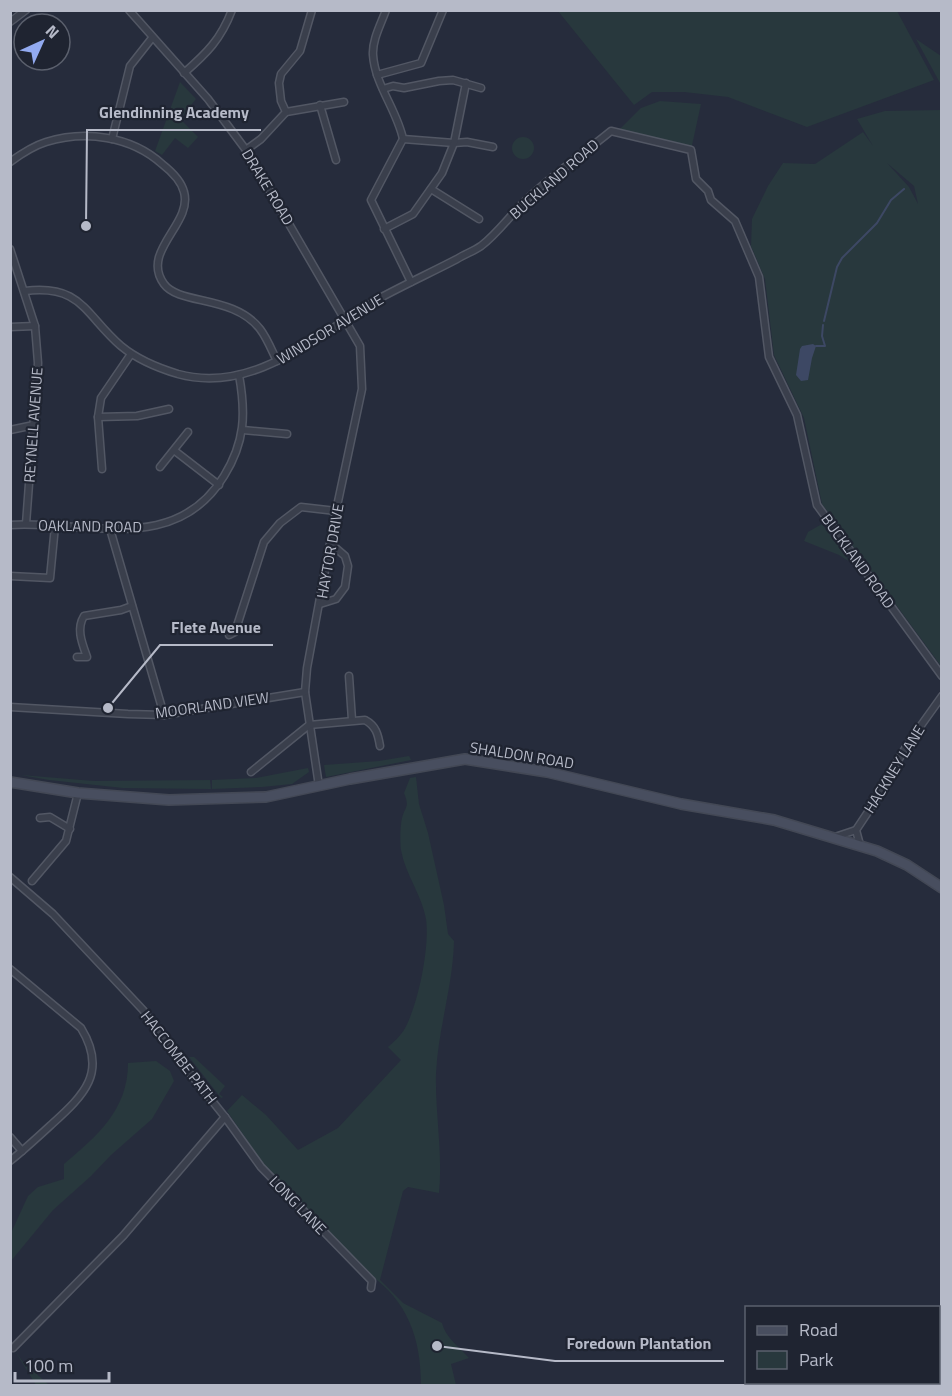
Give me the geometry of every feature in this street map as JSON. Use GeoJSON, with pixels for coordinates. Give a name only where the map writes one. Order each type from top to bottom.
{"type":"FeatureCollection","features":[{"type":"Feature","properties":{"kind":"street"},"geometry":{"type":"LineString","coordinates":[[10,22],[26,10]]}},
{"type":"Feature","properties":{"kind":"street","name":"DRAKE ROAD"},"geometry":{"type":"LineString","coordinates":[[129,10],[222,116],[246,150],[346,320]]}},
{"type":"Feature","properties":{"kind":"street"},"geometry":{"type":"LineString","coordinates":[[286,112],[281,101],[279,83],[281,74],[300,51],[312,10]]}},
{"type":"Feature","properties":{"kind":"street"},"geometry":{"type":"LineString","coordinates":[[386,10],[375,40],[373,54],[377,75],[403,139],[371,200],[411,282]]}},
{"type":"Feature","properties":{"kind":"street"},"geometry":{"type":"LineString","coordinates":[[377,75],[421,63],[442,10]]}},
{"type":"Feature","properties":{"kind":"street"},"geometry":{"type":"LineString","coordinates":[[184,73],[214,46],[224,30],[231,11]]}},
{"type":"Feature","properties":{"kind":"street"},"geometry":{"type":"LineString","coordinates":[[112,139],[130,66],[152,38]]}},
{"type":"Feature","properties":{"kind":"street"},"geometry":{"type":"LineString","coordinates":[[383,89],[453,80],[481,88]]}},
{"type":"Feature","properties":{"kind":"street"},"geometry":{"type":"LineString","coordinates":[[384,230],[413,214],[442,173],[454,143],[466,83]]}},
{"type":"Feature","properties":{"kind":"street"},"geometry":{"type":"LineString","coordinates":[[246,150],[261,139],[286,112],[344,102]]}},
{"type":"Feature","properties":{"kind":"street"},"geometry":{"type":"LineString","coordinates":[[320,105],[336,160]]}},
{"type":"Feature","properties":{"kind":"street","name":"BUCKLAND ROAD"},"geometry":{"type":"LineString","coordinates":[[411,282],[481,246],[527,199],[610,131],[691,150],[696,179],[708,191],[711,200],[735,221],[759,277],[769,357],[797,415],[817,505],[942,676]]}},
{"type":"Feature","properties":{"kind":"street"},"geometry":{"type":"LineString","coordinates":[[10,162],[26,151],[46,142],[92,135],[141,149],[158,160],[178,179],[185,193],[186,202],[183,212],[159,254],[158,270],[163,283],[173,293],[224,304],[237,310],[260,329],[277,361]]}},
{"type":"Feature","properties":{"kind":"street"},"geometry":{"type":"LineString","coordinates":[[403,139],[467,142],[493,147]]}},
{"type":"Feature","properties":{"kind":"street"},"geometry":{"type":"LineString","coordinates":[[431,189],[479,219]]}},
{"type":"Feature","properties":{"kind":"street","name":"REYNELL AVENUE"},"geometry":{"type":"LineString","coordinates":[[10,249],[35,326],[38,363],[26,524]]}},
{"type":"Feature","properties":{"kind":"street","name":"WINDSOR AVENUE"},"geometry":{"type":"LineString","coordinates":[[25,291],[45,289],[69,295],[82,304],[106,332],[132,354],[152,365],[205,379],[239,375],[294,353],[411,282]]}},
{"type":"Feature","properties":{"kind":"street","name":"HAYTOR DRIVE"},"geometry":{"type":"LineString","coordinates":[[319,786],[305,692],[307,668],[332,544],[336,511],[362,389],[360,346],[346,320]]}},
{"type":"Feature","properties":{"kind":"street"},"geometry":{"type":"LineString","coordinates":[[10,327],[35,326]]}},
{"type":"Feature","properties":{"kind":"street"},"geometry":{"type":"LineString","coordinates":[[102,469],[98,417],[101,398],[132,354]]}},
{"type":"Feature","properties":{"kind":"street","name":"OAKLAND ROAD"},"geometry":{"type":"LineString","coordinates":[[10,525],[143,528],[169,523],[202,504],[219,485],[233,463],[243,430],[244,402],[239,375]]}},
{"type":"Feature","properties":{"kind":"street"},"geometry":{"type":"LineString","coordinates":[[98,417],[137,416],[169,409]]}},
{"type":"Feature","properties":{"kind":"street"},"geometry":{"type":"LineString","coordinates":[[10,430],[34,425]]}},
{"type":"Feature","properties":{"kind":"street"},"geometry":{"type":"LineString","coordinates":[[243,430],[287,434]]}},
{"type":"Feature","properties":{"kind":"street"},"geometry":{"type":"LineString","coordinates":[[160,467],[188,432]]}},
{"type":"Feature","properties":{"kind":"street"},"geometry":{"type":"LineString","coordinates":[[175,451],[219,485]]}},
{"type":"Feature","properties":{"kind":"street"},"geometry":{"type":"LineString","coordinates":[[229,634],[236,632],[245,597],[264,542],[280,523],[301,507],[336,511]]}},
{"type":"Feature","properties":{"kind":"street"},"geometry":{"type":"LineString","coordinates":[[10,576],[50,578],[55,526]]}},
{"type":"Feature","properties":{"kind":"street"},"geometry":{"type":"LineString","coordinates":[[110,529],[164,715]]}},
{"type":"Feature","properties":{"kind":"street"},"geometry":{"type":"LineString","coordinates":[[320,604],[336,599],[345,587],[348,566],[345,556],[332,544]]}},
{"type":"Feature","properties":{"kind":"street"},"geometry":{"type":"LineString","coordinates":[[77,657],[87,657],[80,637],[81,621],[84,616],[132,606]]}},
{"type":"Feature","properties":{"kind":"street"},"geometry":{"type":"LineString","coordinates":[[349,676],[352,720]]}},
{"type":"Feature","properties":{"kind":"street","name":"MOORLAND VIEW"},"geometry":{"type":"LineString","coordinates":[[10,707],[164,715],[305,692]]}},
{"type":"Feature","properties":{"kind":"street","name":"HACKNEY LANE"},"geometry":{"type":"LineString","coordinates":[[860,845],[856,830],[907,745],[942,696]]}},
{"type":"Feature","properties":{"kind":"street"},"geometry":{"type":"LineString","coordinates":[[251,772],[309,725],[365,720],[372,723],[380,746]]}},
{"type":"Feature","properties":{"kind":"street","name":"SHALDON ROAD"},"geometry":{"type":"LineString","coordinates":[[10,782],[78,793],[169,800],[255,798],[465,759],[547,772],[687,805],[774,820],[860,845],[907,865],[942,888]]}},
{"type":"Feature","properties":{"kind":"street"},"geometry":{"type":"LineString","coordinates":[[32,881],[66,841],[78,793]]}},
{"type":"Feature","properties":{"kind":"street"},"geometry":{"type":"LineString","coordinates":[[40,818],[50,817],[70,829]]}},
{"type":"Feature","properties":{"kind":"street"},"geometry":{"type":"LineString","coordinates":[[835,837],[856,830]]}},
{"type":"Feature","properties":{"kind":"street","name":"HACCOMBE PATH"},"geometry":{"type":"LineString","coordinates":[[10,878],[53,914],[143,1010],[180,1062],[225,1117],[123,1236],[13,1348]]}},
{"type":"Feature","properties":{"kind":"street"},"geometry":{"type":"LineString","coordinates":[[10,969],[81,1028],[88,1039],[92,1054],[92,1076],[78,1101],[10,1161]]}},
{"type":"Feature","properties":{"kind":"street","name":"LONG LANE"},"geometry":{"type":"LineString","coordinates":[[225,1117],[261,1167],[372,1281],[370,1288]]}},
{"type":"Feature","properties":{"kind":"street"},"geometry":{"type":"LineString","coordinates":[[10,1137],[22,1151]]}},
{"type":"Feature","properties":{"kind":"green space"},"geometry":{"type":"Polygon","coordinates":[[[558,11],[897,11],[934,80],[807,127],[728,97],[684,92],[652,92],[634,105],[558,11]]]}},
{"type":"Feature","properties":{"kind":"green space"},"geometry":{"type":"Polygon","coordinates":[[[916,39],[941,56],[940,83],[916,39]]]}},
{"type":"Feature","properties":{"kind":"green space"},"geometry":{"type":"Polygon","coordinates":[[[180,82],[196,99],[180,119],[198,137],[188,148],[175,138],[162,155],[155,151],[180,82]]]}},
{"type":"Feature","properties":{"kind":"green space"},"geometry":{"type":"Polygon","coordinates":[[[660,101],[701,104],[691,150],[619,130],[641,108],[660,101]]]}},
{"type":"Feature","properties":{"kind":"green space"},"geometry":{"type":"Polygon","coordinates":[[[941,110],[941,666],[822,504],[804,418],[774,355],[765,279],[751,246],[752,219],[768,186],[783,163],[815,164],[863,132],[873,146],[857,119],[885,111],[941,110]],[[887,163],[909,187],[918,204],[914,186],[887,163]]]}},
{"type":"Feature","properties":{"kind":"green space"},"geometry":{"type":"Polygon","coordinates":[[[523,137],[531,140],[534,148],[531,156],[523,159],[515,156],[512,148],[515,140],[523,137]]]}},
{"type":"Feature","properties":{"kind":"green space"},"geometry":{"type":"Polygon","coordinates":[[[822,524],[850,562],[804,541],[808,532],[822,524]]]}},
{"type":"Feature","properties":{"kind":"green space"},"geometry":{"type":"Polygon","coordinates":[[[409,756],[411,760],[326,777],[324,765],[379,761],[409,756]]]}},
{"type":"Feature","properties":{"kind":"green space"},"geometry":{"type":"Polygon","coordinates":[[[308,768],[309,772],[292,784],[212,789],[212,780],[256,778],[308,768]]]}},
{"type":"Feature","properties":{"kind":"green space"},"geometry":{"type":"Polygon","coordinates":[[[21,775],[94,781],[210,780],[211,789],[123,788],[21,775]]]}},
{"type":"Feature","properties":{"kind":"green space"},"geometry":{"type":"Polygon","coordinates":[[[416,777],[419,804],[428,833],[448,934],[454,941],[451,974],[437,1057],[439,1193],[408,1187],[403,1191],[380,1280],[403,1303],[442,1323],[449,1338],[469,1358],[451,1364],[456,1385],[421,1385],[415,1337],[410,1322],[394,1296],[369,1274],[264,1165],[227,1111],[242,1095],[266,1115],[298,1150],[338,1128],[401,1060],[388,1047],[402,1032],[414,1006],[424,960],[427,931],[424,910],[403,859],[400,834],[407,804],[404,793],[410,778],[416,777]]]}},
{"type":"Feature","properties":{"kind":"green space"},"geometry":{"type":"Polygon","coordinates":[[[189,1057],[194,1057],[225,1086],[219,1094],[223,1097],[221,1098],[189,1057]]]}},
{"type":"Feature","properties":{"kind":"green space"},"geometry":{"type":"Polygon","coordinates":[[[156,1061],[170,1071],[174,1081],[152,1119],[53,1210],[11,1261],[11,1233],[28,1196],[38,1187],[64,1179],[64,1164],[108,1121],[123,1095],[128,1063],[156,1061]]]}},
{"type":"Feature","properties":{"kind":"green space"},"geometry":{"type":"Polygon","coordinates":[[[15,1351],[23,1362],[49,1385],[36,1385],[15,1351]]]}},
{"type":"Feature","properties":{"kind":"water"},"geometry":{"type":"Polygon","coordinates":[[[813,344],[816,346],[808,380],[801,381],[796,375],[800,349],[802,346],[813,344]]]}},
{"type":"Feature","properties":{"kind":"waterway"},"geometry":{"type":"LineString","coordinates":[[824,321],[837,267],[842,258],[877,223],[891,200],[904,189]]}},
{"type":"Feature","properties":{"kind":"waterway"},"geometry":{"type":"LineString","coordinates":[[816,346],[825,346],[822,336],[823,325]]}},
{"type":"Feature","properties":{"kind":"place","name":"Glendinning Academy"},"geometry":{"type":"Point","coordinates":[86,226]}},
{"type":"Feature","properties":{"kind":"place","name":"Flete Avenue"},"geometry":{"type":"Point","coordinates":[108,708]}},
{"type":"Feature","properties":{"kind":"place","name":"Foredown Plantation"},"geometry":{"type":"Point","coordinates":[437,1346]}}]}
